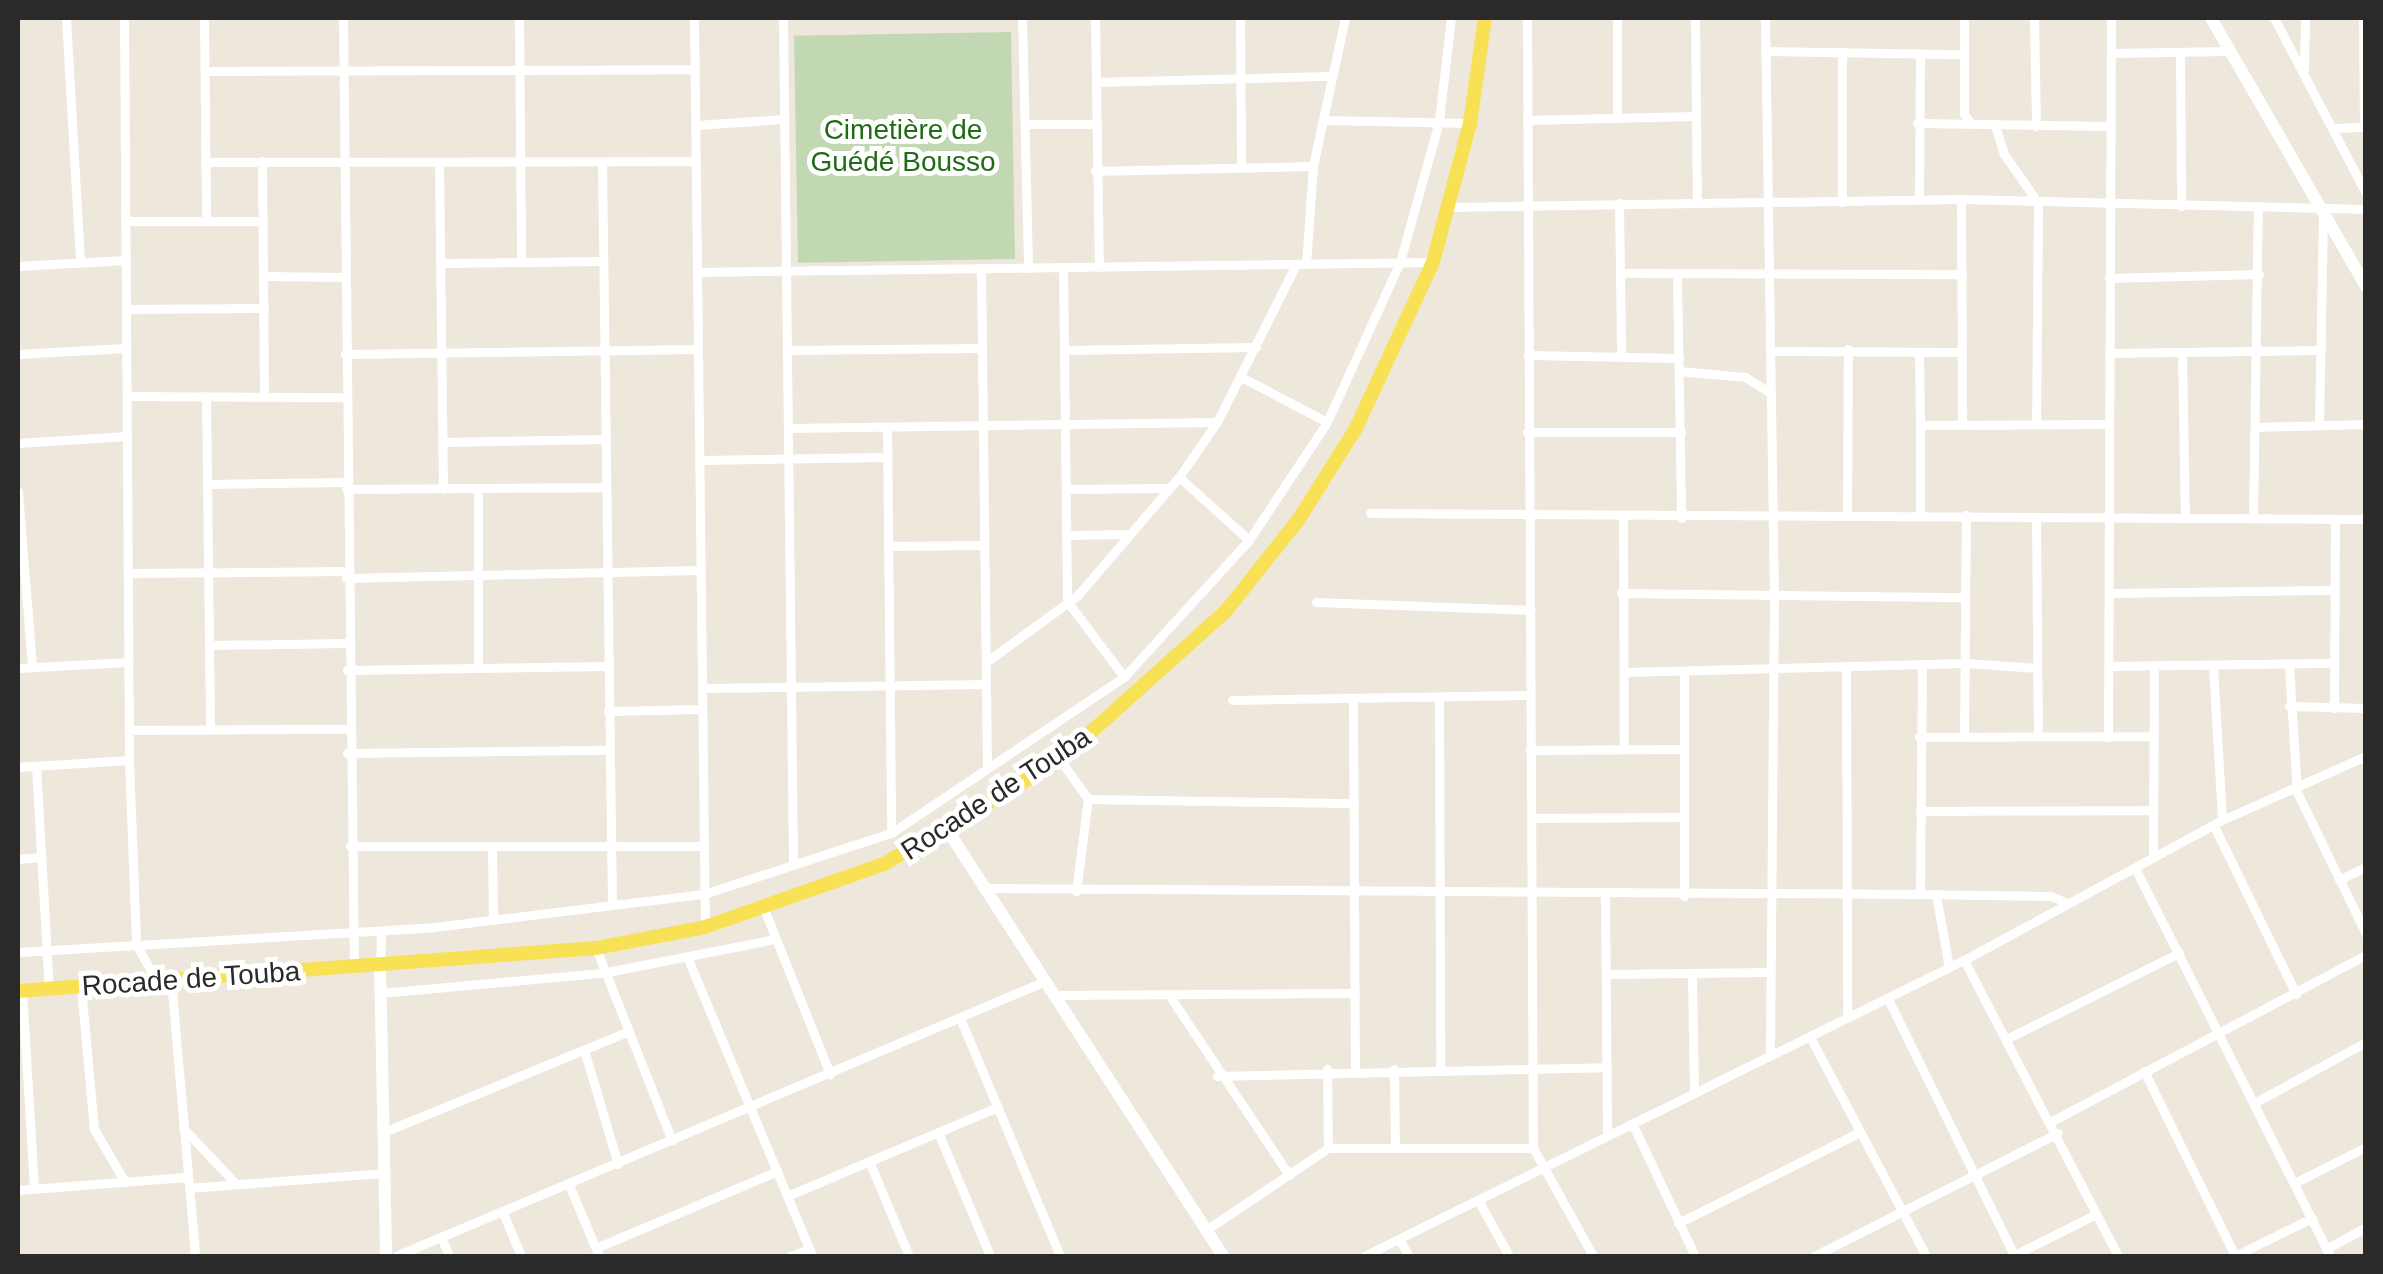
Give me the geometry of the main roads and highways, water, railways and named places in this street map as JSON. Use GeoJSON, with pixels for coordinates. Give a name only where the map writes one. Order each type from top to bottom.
{"type":"FeatureCollection","features":[{"type":"Feature","properties":{"kind":"main road","name":"Rocade de Touba"},"geometry":{"type":"LineString","coordinates":[[20,991],[596,948],[705,926],[764,909],[884,864],[948,830],[1060,760],[1176,662],[1299,519],[1382,378],[1433,262],[1470,123],[1484,18]]}},
{"type":"Feature","properties":{"kind":"main road"},"geometry":{"type":"LineString","coordinates":[[2211,18],[2366,286]]}},
{"type":"Feature","properties":{"kind":"main road"},"geometry":{"type":"LineString","coordinates":[[948,830],[1222,1256]]}},
{"type":"Feature","properties":{"kind":"main road"},"geometry":{"type":"LineString","coordinates":[[380,964],[386,1256]]}},
{"type":"Feature","properties":{"kind":"park label","name":"Cimetière de Guédé Bousso"},"geometry":{"type":"Point","coordinates":[903,146]}}]}
